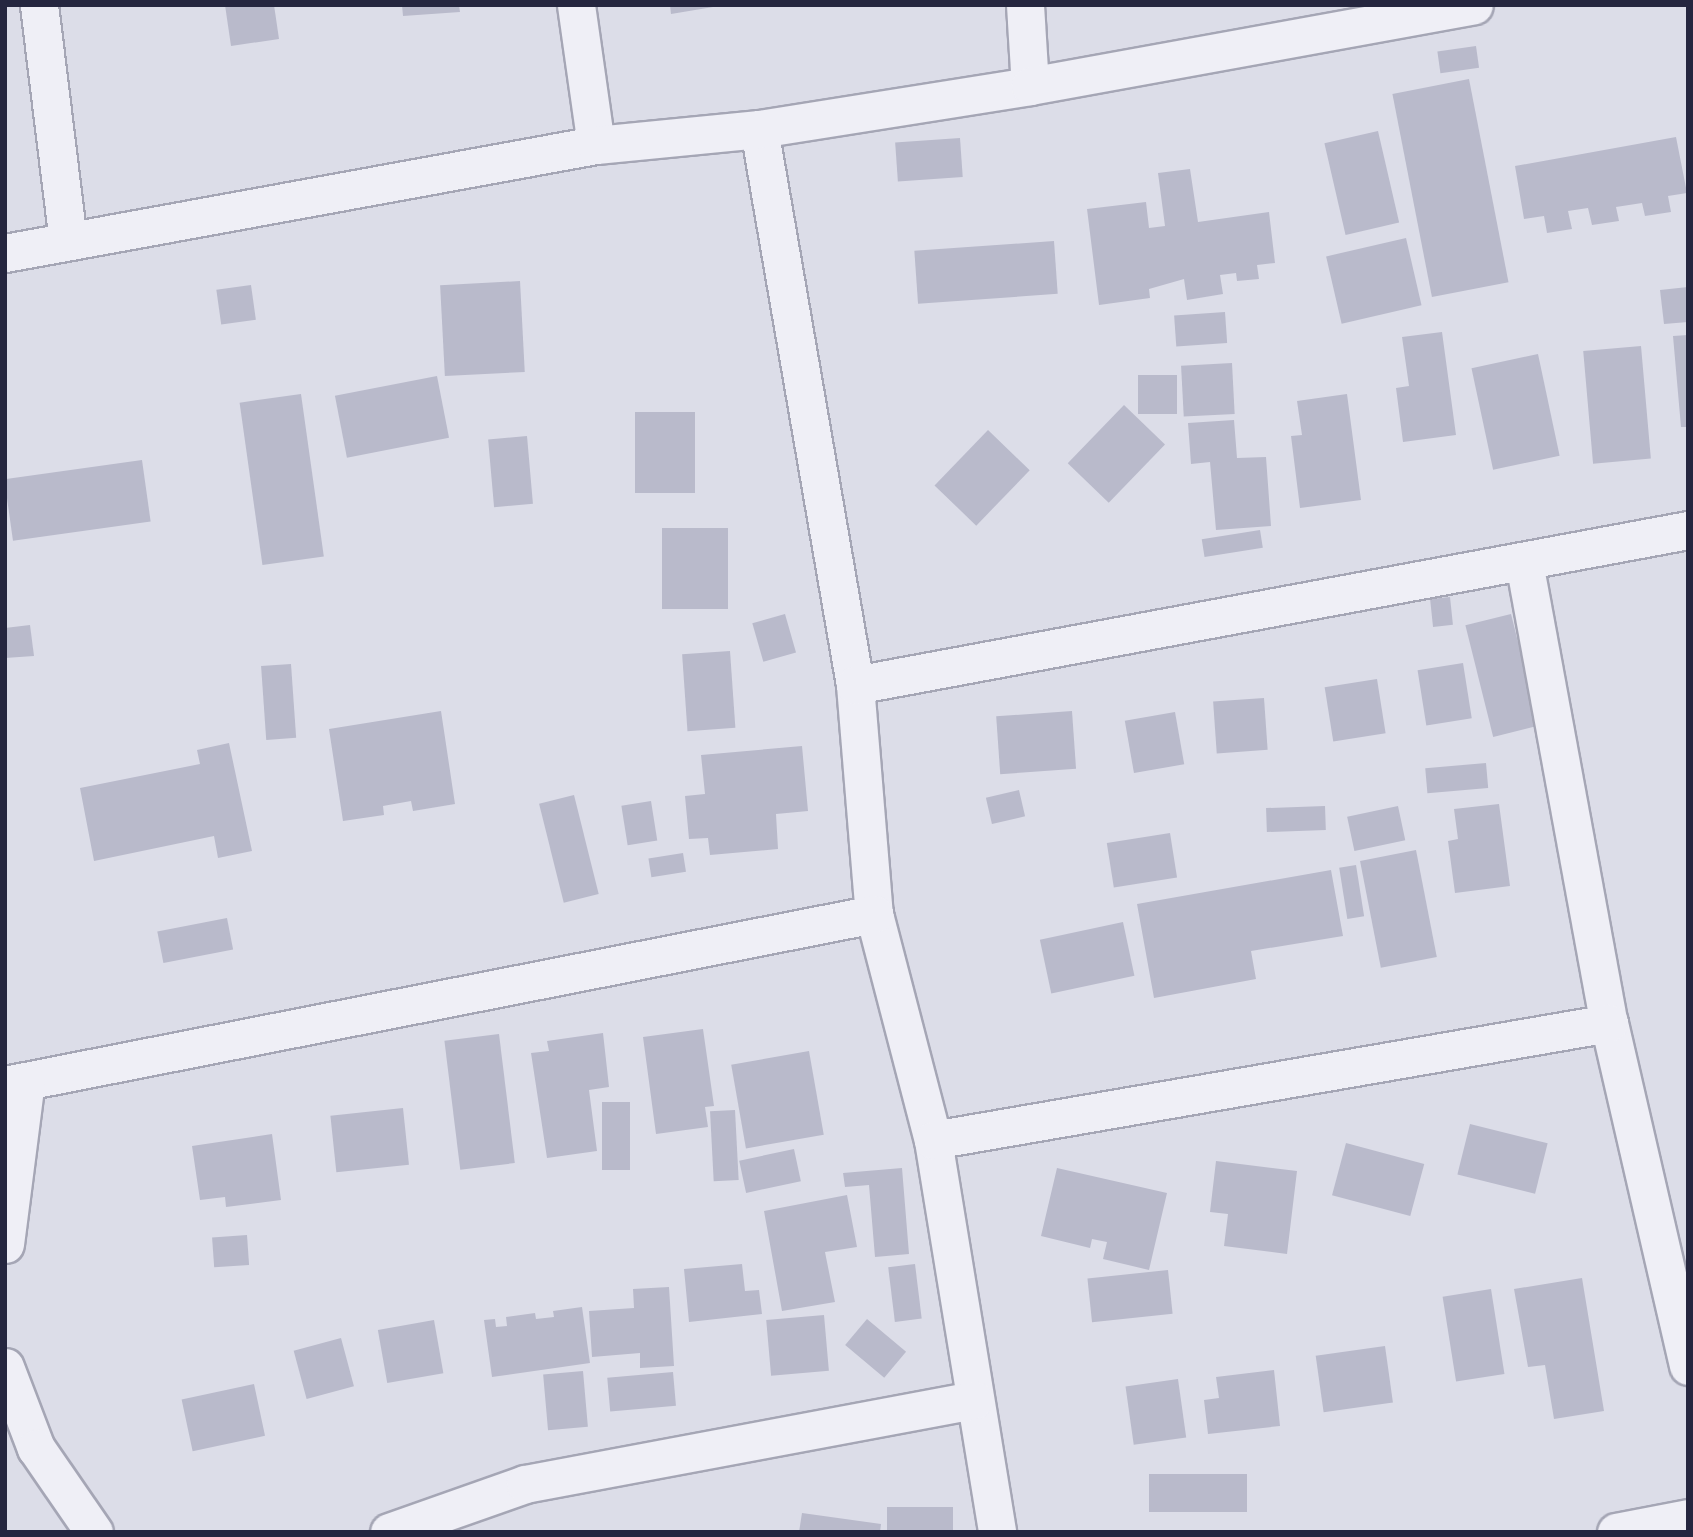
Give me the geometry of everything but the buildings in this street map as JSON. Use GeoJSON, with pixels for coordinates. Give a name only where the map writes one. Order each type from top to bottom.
{"type":"FeatureCollection","features":[{"type":"Feature","properties":{"kind":"street"},"geometry":{"type":"LineString","coordinates":[[39,5],[68,240]]}},
{"type":"Feature","properties":{"kind":"street"},"geometry":{"type":"LineString","coordinates":[[576,5],[596,145]]}},
{"type":"Feature","properties":{"kind":"street"},"geometry":{"type":"LineString","coordinates":[[1025,5],[1030,86]]}},
{"type":"Feature","properties":{"kind":"street"},"geometry":{"type":"LineString","coordinates":[[5,253],[596,145],[759,129],[1030,86],[1474,5]]}},
{"type":"Feature","properties":{"kind":"street"},"geometry":{"type":"LineString","coordinates":[[759,129],[855,685],[874,914],[933,1140],[997,1532]]}},
{"type":"Feature","properties":{"kind":"street"},"geometry":{"type":"LineString","coordinates":[[855,685],[1688,530]]}},
{"type":"Feature","properties":{"kind":"street"},"geometry":{"type":"LineString","coordinates":[[1524,562],[1609,1023],[1688,1366]]}},
{"type":"Feature","properties":{"kind":"street"},"geometry":{"type":"LineString","coordinates":[[5,1244],[16,1083],[874,914]]}},
{"type":"Feature","properties":{"kind":"street"},"geometry":{"type":"LineString","coordinates":[[933,1140],[1609,1023]]}},
{"type":"Feature","properties":{"kind":"street"},"geometry":{"type":"LineString","coordinates":[[5,1367],[36,1448],[94,1532]]}},
{"type":"Feature","properties":{"kind":"street"},"geometry":{"type":"LineString","coordinates":[[389,1532],[525,1484],[974,1400]]}},
{"type":"Feature","properties":{"kind":"street"},"geometry":{"type":"LineString","coordinates":[[1616,1532],[1688,1518]]}}]}
